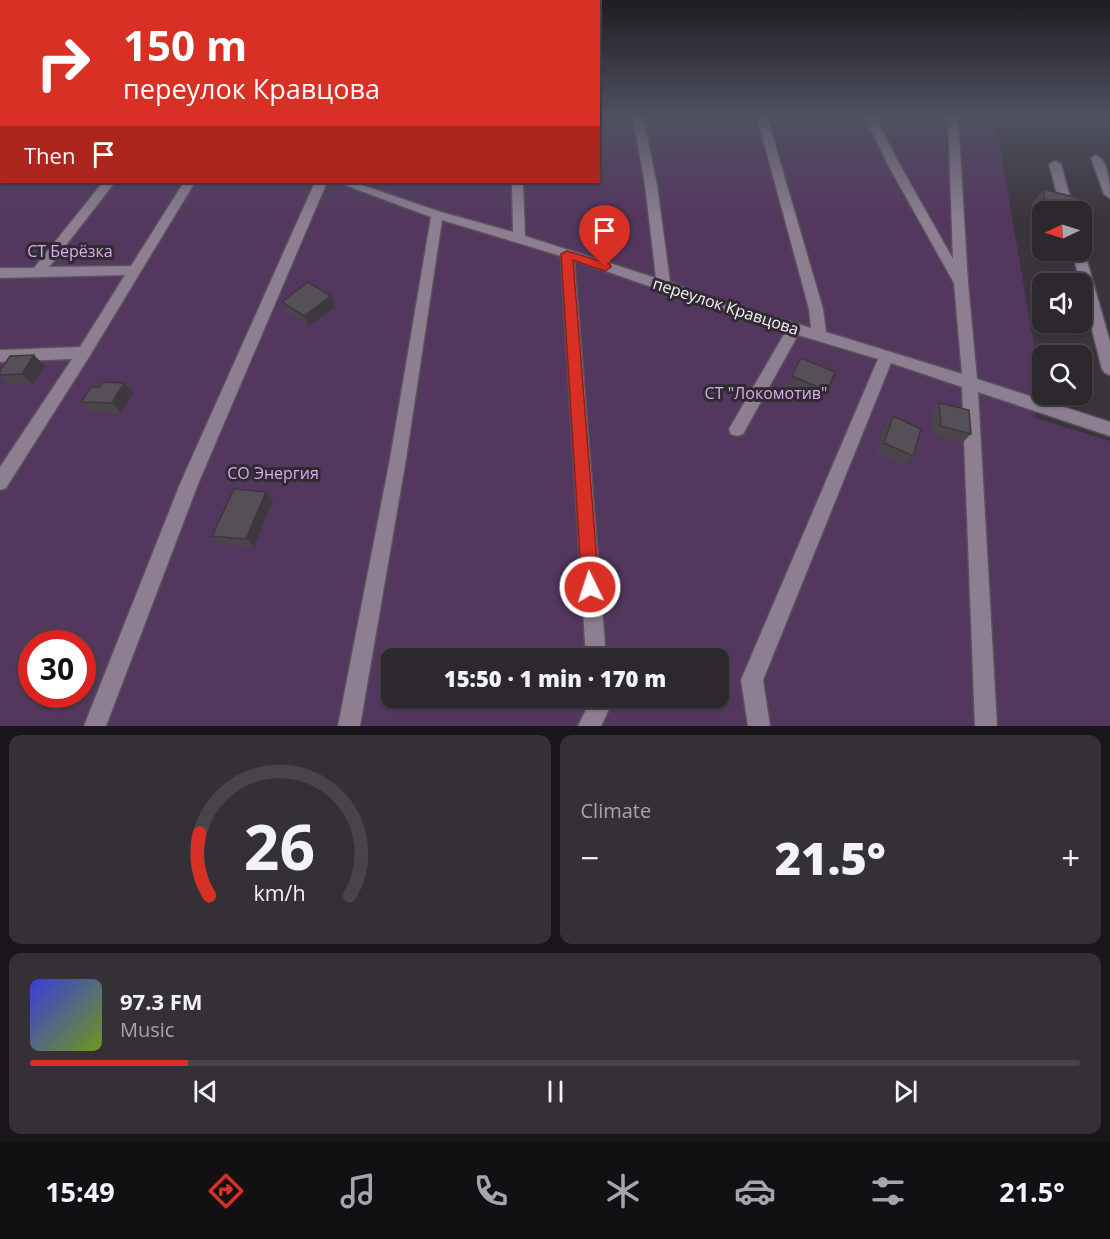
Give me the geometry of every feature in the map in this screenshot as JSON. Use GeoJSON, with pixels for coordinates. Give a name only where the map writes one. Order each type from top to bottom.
{"type":"FeatureCollection","features":[{"type":"Feature","properties":{"kind":"street"},"geometry":{"type":"LineString","coordinates":[[644,151],[664,285]]}},
{"type":"Feature","properties":{"kind":"street"},"geometry":{"type":"LineString","coordinates":[[772,151],[816,309],[819,336]]}},
{"type":"Feature","properties":{"kind":"street"},"geometry":{"type":"LineString","coordinates":[[887,151],[961,283]]}},
{"type":"Feature","properties":{"kind":"street"},"geometry":{"type":"LineString","coordinates":[[955,151],[961,283],[970,384],[986,726]]}},
{"type":"Feature","properties":{"kind":"street"},"geometry":{"type":"LineString","coordinates":[[1096,158],[1110,194]]}},
{"type":"Feature","properties":{"kind":"street"},"geometry":{"type":"LineString","coordinates":[[1055,164],[1065,201]]}},
{"type":"Feature","properties":{"kind":"street"},"geometry":{"type":"LineString","coordinates":[[37,273],[108,183]]}},
{"type":"Feature","properties":{"kind":"street"},"geometry":{"type":"LineString","coordinates":[[0,482],[84,353],[188,183]]}},
{"type":"Feature","properties":{"kind":"street"},"geometry":{"type":"LineString","coordinates":[[95,726],[189,484],[321,183]]}},
{"type":"Feature","properties":{"kind":"street","name":"переулок Кравцова"},"geometry":{"type":"LineString","coordinates":[[351,183],[366,185],[437,215],[519,238],[664,285],[711,303],[887,356],[1110,429]]}},
{"type":"Feature","properties":{"kind":"street"},"geometry":{"type":"LineString","coordinates":[[518,183],[519,238]]}},
{"type":"Feature","properties":{"kind":"street"},"geometry":{"type":"LineString","coordinates":[[349,726],[398,459],[437,215]]}},
{"type":"Feature","properties":{"kind":"street"},"geometry":{"type":"LineString","coordinates":[[567,254],[595,648]]}},
{"type":"Feature","properties":{"kind":"street"},"geometry":{"type":"LineString","coordinates":[[1081,261],[1110,369]]}},
{"type":"Feature","properties":{"kind":"street"},"geometry":{"type":"LineString","coordinates":[[0,273],[133,270]]}},
{"type":"Feature","properties":{"kind":"street"},"geometry":{"type":"LineString","coordinates":[[737,429],[794,329]]}},
{"type":"Feature","properties":{"kind":"street"},"geometry":{"type":"LineString","coordinates":[[0,356],[84,353]]}},
{"type":"Feature","properties":{"kind":"street"},"geometry":{"type":"LineString","coordinates":[[759,726],[752,680],[887,356]]}},
{"type":"Feature","properties":{"kind":"street"},"geometry":{"type":"LineString","coordinates":[[589,726],[598,708]]}},
{"type":"Feature","properties":{"kind":"green space"},"geometry":{"type":"Polygon","coordinates":[[[600,151],[1001,151],[1034,345],[1032,345],[1032,405],[1037,405],[1035,418],[1110,441],[1110,726],[0,726],[0,183],[600,183],[600,151]]]}},
{"type":"Feature","properties":{"kind":"building"},"geometry":{"type":"Polygon","coordinates":[[[1043,189],[1078,198],[1079,201],[1045,201],[1043,189]]]}},
{"type":"Feature","properties":{"kind":"building"},"geometry":{"type":"Polygon","coordinates":[[[308,282],[331,296],[304,316],[282,302],[308,282]]]}},
{"type":"Feature","properties":{"kind":"building"},"geometry":{"type":"Polygon","coordinates":[[[34,355],[22,374],[0,375],[0,371],[10,356],[34,355]]]}},
{"type":"Feature","properties":{"kind":"building"},"geometry":{"type":"Polygon","coordinates":[[[801,358],[835,372],[827,391],[792,376],[801,358]]]}},
{"type":"Feature","properties":{"kind":"building"},"geometry":{"type":"Polygon","coordinates":[[[102,382],[124,383],[112,403],[81,402],[91,387],[100,387],[102,382]]]}},
{"type":"Feature","properties":{"kind":"building"},"geometry":{"type":"Polygon","coordinates":[[[939,403],[969,410],[971,434],[941,426],[939,403]]]}},
{"type":"Feature","properties":{"kind":"building"},"geometry":{"type":"Polygon","coordinates":[[[893,416],[921,429],[913,456],[884,443],[893,416]]]}},
{"type":"Feature","properties":{"kind":"building"},"geometry":{"type":"Polygon","coordinates":[[[234,489],[266,492],[246,539],[212,536],[234,489]]]}},
{"type":"Feature","properties":{"kind":"route"},"geometry":{"type":"LineString","coordinates":[[590,587],[567,254],[605,267]]}},
{"type":"Feature","properties":{"kind":"park label","name":"СТ Берёзка"},"geometry":{"type":"Point","coordinates":[70,251]}},
{"type":"Feature","properties":{"kind":"park label","name":"СТ \"Локомотив\""},"geometry":{"type":"Point","coordinates":[766,393]}},
{"type":"Feature","properties":{"kind":"park label","name":"СО Энергия"},"geometry":{"type":"Point","coordinates":[273,473]}}]}
